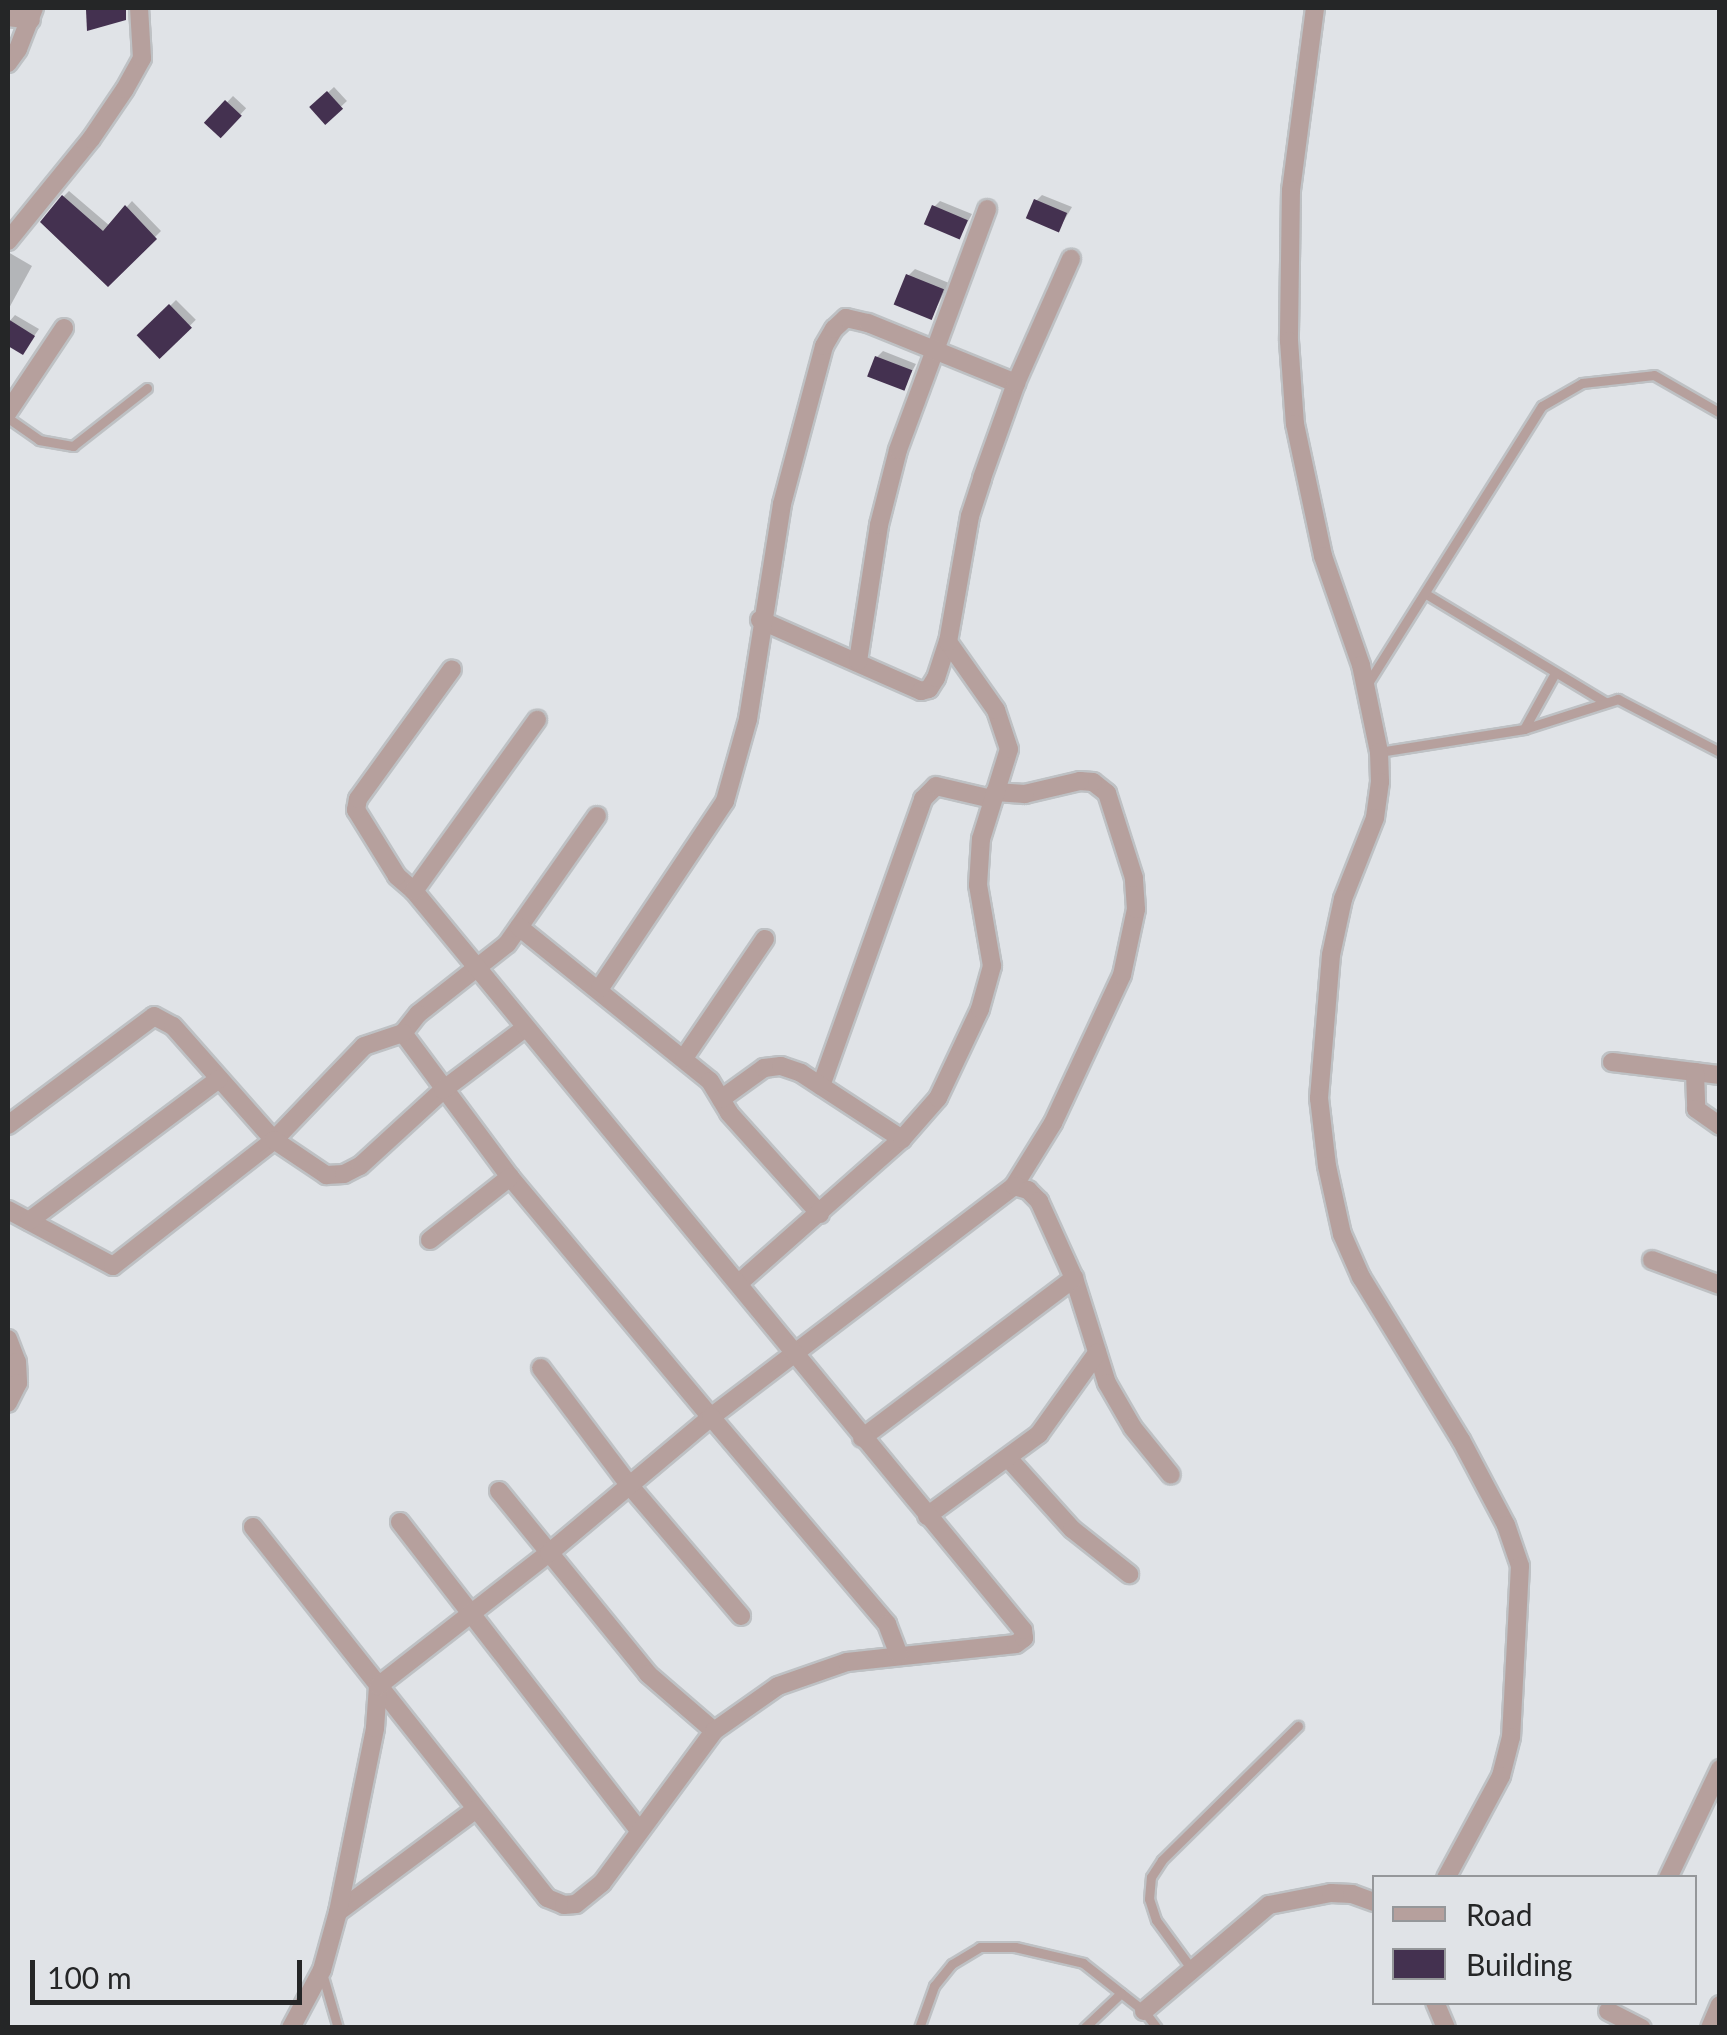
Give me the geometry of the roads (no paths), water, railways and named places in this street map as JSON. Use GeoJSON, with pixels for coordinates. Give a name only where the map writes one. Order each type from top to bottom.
{"type":"FeatureCollection","features":[{"type":"Feature","properties":{"kind":"street"},"geometry":{"type":"LineString","coordinates":[[8,241],[91,139],[125,90],[142,58],[140,8]]}},
{"type":"Feature","properties":{"kind":"street"},"geometry":{"type":"LineString","coordinates":[[1314,8],[1291,190],[1290,358],[1295,424],[1307,490],[1366,686],[1379,752],[1375,818],[1343,898],[1332,955],[1319,1098],[1326,1166],[1342,1234],[1362,1276],[1460,1440],[1506,1525],[1520,1566],[1511,1738],[1501,1776],[1448,1875]]}},
{"type":"Feature","properties":{"kind":"street"},"geometry":{"type":"LineString","coordinates":[[8,17],[32,14]]}},
{"type":"Feature","properties":{"kind":"street"},"geometry":{"type":"LineString","coordinates":[[8,63],[32,14]]}},
{"type":"Feature","properties":{"kind":"street"},"geometry":{"type":"LineString","coordinates":[[858,661],[888,486],[987,209]]}},
{"type":"Feature","properties":{"kind":"street"},"geometry":{"type":"LineString","coordinates":[[760,620],[858,661],[908,687],[929,690],[948,642],[970,516],[1016,384],[1072,259]]}},
{"type":"Feature","properties":{"kind":"street"},"geometry":{"type":"LineString","coordinates":[[600,988],[726,801],[748,718],[760,620],[800,428],[824,346],[834,329],[846,318],[935,347],[1016,384]]}},
{"type":"Feature","properties":{"kind":"street"},"geometry":{"type":"LineString","coordinates":[[8,415],[64,328]]}},
{"type":"Feature","properties":{"kind":"street"},"geometry":{"type":"LineString","coordinates":[[738,1283],[902,1139],[938,1098],[960,1060],[992,966],[978,885],[981,838],[1009,748],[996,710],[948,642]]}},
{"type":"Feature","properties":{"kind":"street"},"geometry":{"type":"LineString","coordinates":[[253,1527],[475,1810],[548,1898],[564,1905],[576,1904],[602,1883],[714,1730],[778,1686],[810,1672],[899,1655],[1016,1644],[1024,1638],[1023,1630],[792,1354],[738,1283],[398,876],[356,810],[358,799],[452,669]]}},
{"type":"Feature","properties":{"kind":"street"},"geometry":{"type":"LineString","coordinates":[[414,891],[537,720]]}},
{"type":"Feature","properties":{"kind":"street"},"geometry":{"type":"LineString","coordinates":[[291,2028],[322,1970],[338,1912],[375,1728],[378,1686],[549,1553],[711,1417],[1014,1186],[1054,1123],[1122,976],[1134,924],[1134,878],[1107,792],[1100,785],[1080,781],[1025,794],[994,796],[936,786],[922,800],[821,1086]]}},
{"type":"Feature","properties":{"kind":"street"},"geometry":{"type":"LineString","coordinates":[[8,1210],[113,1266],[274,1140],[364,1046],[403,1033],[418,1014],[478,970],[519,927],[596,816]]}},
{"type":"Feature","properties":{"kind":"street"},"geometry":{"type":"LineString","coordinates":[[519,927],[600,988],[710,1081],[820,1214]]}},
{"type":"Feature","properties":{"kind":"street"},"geometry":{"type":"LineString","coordinates":[[684,1058],[765,940]]}},
{"type":"Feature","properties":{"kind":"street"},"geometry":{"type":"LineString","coordinates":[[8,1125],[154,1016],[173,1026],[274,1140],[326,1175],[344,1174],[384,1149],[444,1090],[526,1028]]}},
{"type":"Feature","properties":{"kind":"street"},"geometry":{"type":"LineString","coordinates":[[403,1033],[510,1177],[887,1624],[899,1655]]}},
{"type":"Feature","properties":{"kind":"street"},"geometry":{"type":"LineString","coordinates":[[1612,1062],[1720,1074]]}},
{"type":"Feature","properties":{"kind":"street"},"geometry":{"type":"LineString","coordinates":[[721,1099],[764,1068],[792,1070],[902,1139]]}},
{"type":"Feature","properties":{"kind":"street"},"geometry":{"type":"LineString","coordinates":[[1695,1072],[1696,1109],[1720,1126]]}},
{"type":"Feature","properties":{"kind":"street"},"geometry":{"type":"LineString","coordinates":[[29,1221],[219,1079]]}},
{"type":"Feature","properties":{"kind":"street"},"geometry":{"type":"LineString","coordinates":[[430,1240],[510,1177]]}},
{"type":"Feature","properties":{"kind":"street"},"geometry":{"type":"LineString","coordinates":[[1014,1186],[1028,1190],[1039,1202],[1074,1278],[1107,1382],[1134,1428],[1171,1475]]}},
{"type":"Feature","properties":{"kind":"street"},"geometry":{"type":"LineString","coordinates":[[1652,1260],[1720,1285]]}},
{"type":"Feature","properties":{"kind":"street"},"geometry":{"type":"LineString","coordinates":[[862,1438],[1074,1278]]}},
{"type":"Feature","properties":{"kind":"street"},"geometry":{"type":"LineString","coordinates":[[8,1338],[17,1362],[18,1383],[8,1403]]}},
{"type":"Feature","properties":{"kind":"street"},"geometry":{"type":"LineString","coordinates":[[927,1516],[1048,1424],[1071,1384],[1098,1352]]}},
{"type":"Feature","properties":{"kind":"street"},"geometry":{"type":"LineString","coordinates":[[541,1368],[630,1486],[741,1616]]}},
{"type":"Feature","properties":{"kind":"street"},"geometry":{"type":"LineString","coordinates":[[1008,1458],[1072,1529],[1129,1574]]}},
{"type":"Feature","properties":{"kind":"street"},"geometry":{"type":"LineString","coordinates":[[499,1491],[665,1694],[714,1730]]}},
{"type":"Feature","properties":{"kind":"street"},"geometry":{"type":"LineString","coordinates":[[400,1522],[640,1830]]}},
{"type":"Feature","properties":{"kind":"street"},"geometry":{"type":"LineString","coordinates":[[1669,1875],[1720,1769]]}},
{"type":"Feature","properties":{"kind":"street"},"geometry":{"type":"LineString","coordinates":[[338,1912],[475,1810]]}},
{"type":"Feature","properties":{"kind":"street"},"geometry":{"type":"LineString","coordinates":[[1144,2011],[1269,1905],[1331,1893],[1352,1894],[1372,1901]]}},
{"type":"Feature","properties":{"kind":"street"},"geometry":{"type":"LineString","coordinates":[[1710,2028],[1720,2004]]}},
{"type":"Feature","properties":{"kind":"street"},"geometry":{"type":"LineString","coordinates":[[1608,2014],[1642,2028]]}},
{"type":"Feature","properties":{"kind":"lane"},"geometry":{"type":"LineString","coordinates":[[1366,686],[1542,406],[1562,392],[1622,375],[1654,375],[1720,412]]}},
{"type":"Feature","properties":{"kind":"lane"},"geometry":{"type":"LineString","coordinates":[[8,415],[39,440],[73,446],[147,388]]}},
{"type":"Feature","properties":{"kind":"lane"},"geometry":{"type":"LineString","coordinates":[[1426,594],[1605,702]]}},
{"type":"Feature","properties":{"kind":"lane"},"geometry":{"type":"LineString","coordinates":[[1524,730],[1555,673]]}},
{"type":"Feature","properties":{"kind":"lane"},"geometry":{"type":"LineString","coordinates":[[1379,752],[1524,730],[1618,699],[1720,752]]}},
{"type":"Feature","properties":{"kind":"lane"},"geometry":{"type":"LineString","coordinates":[[1191,1968],[1156,1920],[1149,1898],[1151,1877],[1162,1860],[1298,1726]]}},
{"type":"Feature","properties":{"kind":"lane"},"geometry":{"type":"LineString","coordinates":[[919,2028],[934,1986],[952,1964],[980,1947],[1015,1947],[1083,1963],[1144,2011],[1156,2028]]}},
{"type":"Feature","properties":{"kind":"lane"},"geometry":{"type":"LineString","coordinates":[[322,1970],[338,2028]]}},
{"type":"Feature","properties":{"kind":"lane"},"geometry":{"type":"LineString","coordinates":[[1084,2028],[1121,1993]]}}]}
